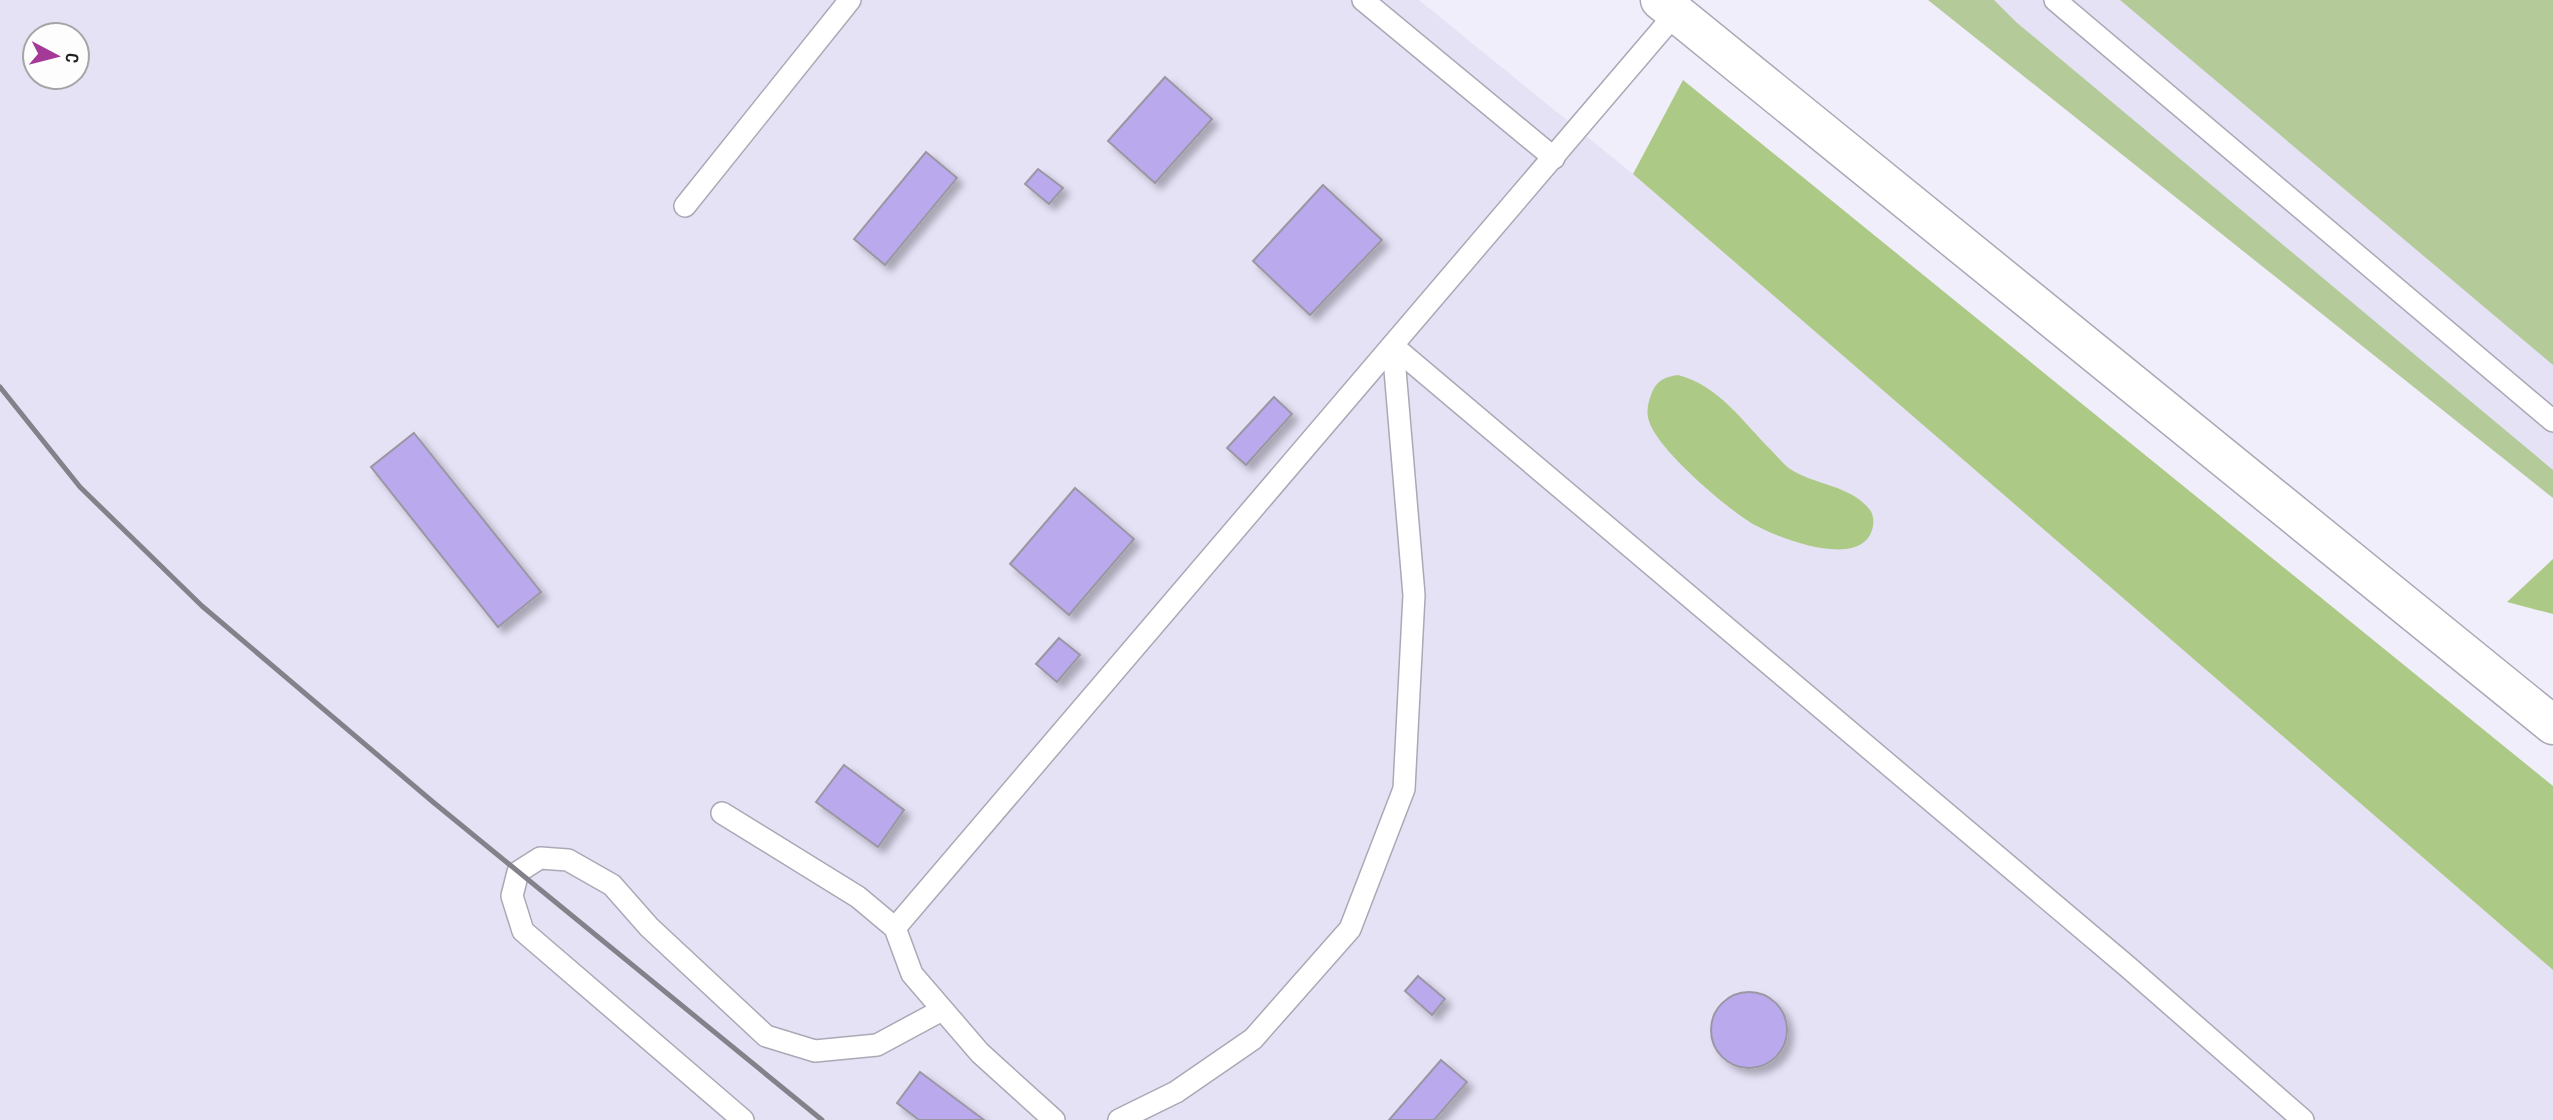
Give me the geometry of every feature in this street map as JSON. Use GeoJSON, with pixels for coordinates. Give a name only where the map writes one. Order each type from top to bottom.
{"type":"FeatureCollection","features":[{"type":"Feature","properties":{"kind":"street"},"geometry":{"type":"LineString","coordinates":[[1668,7],[2553,725]]}},
{"type":"Feature","properties":{"kind":"lane"},"geometry":{"type":"LineString","coordinates":[[685,206],[850,0]]}},
{"type":"Feature","properties":{"kind":"lane"},"geometry":{"type":"LineString","coordinates":[[1363,0],[1555,158]]}},
{"type":"Feature","properties":{"kind":"lane"},"geometry":{"type":"LineString","coordinates":[[2055,0],[2553,421]]}},
{"type":"Feature","properties":{"kind":"lane"},"geometry":{"type":"LineString","coordinates":[[895,928],[1555,158],[1668,7]]}},
{"type":"Feature","properties":{"kind":"lane"},"geometry":{"type":"LineString","coordinates":[[1119,1120],[1176,1092],[1254,1040],[1350,929],[1404,789],[1414,595],[1393,346]]}},
{"type":"Feature","properties":{"kind":"lane"},"geometry":{"type":"LineString","coordinates":[[1393,346],[2118,958],[2302,1120]]}},
{"type":"Feature","properties":{"kind":"lane"},"geometry":{"type":"LineString","coordinates":[[722,813],[858,897],[895,928],[912,974],[980,1053],[1054,1120]]}},
{"type":"Feature","properties":{"kind":"lane"},"geometry":{"type":"LineString","coordinates":[[743,1120],[523,931],[512,896],[518,872],[540,858],[568,860],[612,885],[649,927],[766,1036],[815,1051],[877,1045],[942,1010]]}},
{"type":"Feature","properties":{"kind":"shaded area"},"geometry":{"type":"Polygon","coordinates":[[[0,0],[1419,0],[1633,174],[2553,970],[2553,1120],[0,1120],[0,0]]]}},
{"type":"Feature","properties":{"kind":"shaded area"},"geometry":{"type":"Polygon","coordinates":[[[1929,0],[2553,0],[2553,488],[1929,0]]]}},
{"type":"Feature","properties":{"kind":"green space"},"geometry":{"type":"Polygon","coordinates":[[[1928,0],[1994,0],[2016,22],[2553,470],[2553,498],[1928,0]]]}},
{"type":"Feature","properties":{"kind":"green space"},"geometry":{"type":"Polygon","coordinates":[[[2120,0],[2553,0],[2553,365],[2120,0]]]}},
{"type":"Feature","properties":{"kind":"green space"},"geometry":{"type":"Polygon","coordinates":[[[1683,80],[2553,786],[2553,970],[1633,174],[1683,80]]]}},
{"type":"Feature","properties":{"kind":"green space"},"geometry":{"type":"Polygon","coordinates":[[[1678,375],[1718,396],[1790,469],[1843,490],[1862,502],[1873,516],[1870,535],[1861,544],[1848,549],[1814,547],[1753,524],[1727,506],[1665,447],[1648,418],[1649,401],[1655,386],[1678,375]]]}},
{"type":"Feature","properties":{"kind":"green space"},"geometry":{"type":"Polygon","coordinates":[[[2553,559],[2553,614],[2507,602],[2553,559]]]}},
{"type":"Feature","properties":{"kind":"building"},"geometry":{"type":"Polygon","coordinates":[[[1165,77],[1212,119],[1155,183],[1108,141],[1165,77]]]}},
{"type":"Feature","properties":{"kind":"building"},"geometry":{"type":"Polygon","coordinates":[[[926,152],[957,178],[885,265],[854,239],[926,152]]]}},
{"type":"Feature","properties":{"kind":"building"},"geometry":{"type":"Polygon","coordinates":[[[1038,169],[1063,188],[1049,204],[1025,184],[1038,169]]]}},
{"type":"Feature","properties":{"kind":"building"},"geometry":{"type":"Polygon","coordinates":[[[1323,185],[1382,240],[1310,315],[1253,261],[1323,185]]]}},
{"type":"Feature","properties":{"kind":"building"},"geometry":{"type":"Polygon","coordinates":[[[1274,397],[1292,414],[1246,465],[1227,448],[1274,397]]]}},
{"type":"Feature","properties":{"kind":"building"},"geometry":{"type":"Polygon","coordinates":[[[414,433],[541,592],[498,627],[371,467],[414,433]]]}},
{"type":"Feature","properties":{"kind":"building"},"geometry":{"type":"Polygon","coordinates":[[[1075,488],[1134,539],[1069,615],[1010,564],[1075,488]]]}},
{"type":"Feature","properties":{"kind":"building"},"geometry":{"type":"Polygon","coordinates":[[[1059,638],[1080,655],[1057,682],[1036,664],[1059,638]]]}},
{"type":"Feature","properties":{"kind":"building"},"geometry":{"type":"Polygon","coordinates":[[[844,765],[904,810],[878,847],[816,802],[844,765]]]}},
{"type":"Feature","properties":{"kind":"building"},"geometry":{"type":"Polygon","coordinates":[[[1418,976],[1445,999],[1432,1015],[1405,991],[1418,976]]]}},
{"type":"Feature","properties":{"kind":"building"},"geometry":{"type":"Polygon","coordinates":[[[1749,992],[1763,995],[1776,1003],[1784,1016],[1787,1030],[1784,1044],[1776,1057],[1763,1065],[1749,1068],[1735,1065],[1722,1057],[1714,1044],[1711,1030],[1714,1016],[1722,1003],[1735,995],[1749,992]]]}},
{"type":"Feature","properties":{"kind":"building"},"geometry":{"type":"Polygon","coordinates":[[[1441,1060],[1467,1082],[1434,1120],[1389,1120],[1441,1060]]]}},
{"type":"Feature","properties":{"kind":"building"},"geometry":{"type":"Polygon","coordinates":[[[920,1072],[984,1120],[919,1120],[897,1103],[920,1072]]]}},
{"type":"Feature","properties":{"kind":"railway"},"geometry":{"type":"LineString","coordinates":[[0,387],[80,487],[202,606],[433,802],[822,1120]]}}]}
